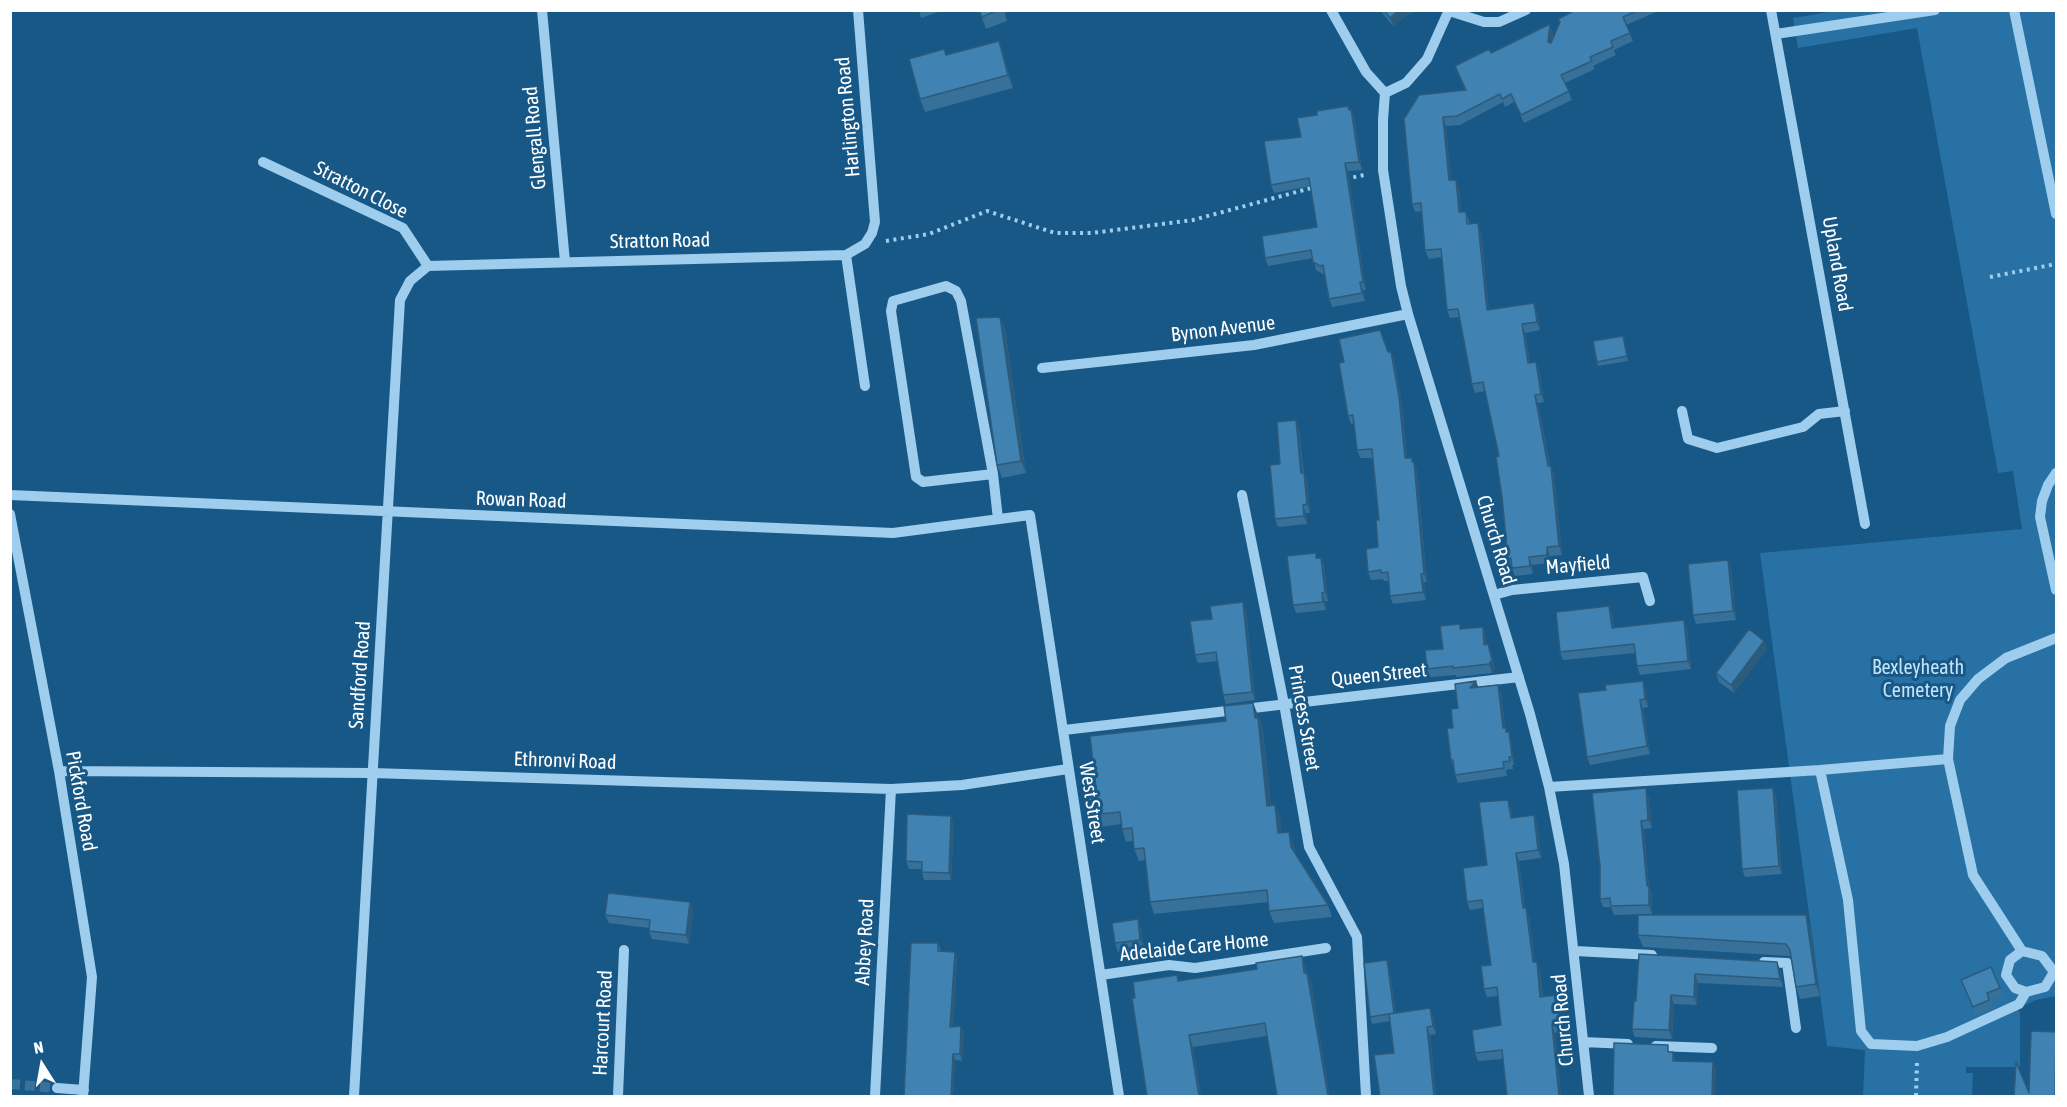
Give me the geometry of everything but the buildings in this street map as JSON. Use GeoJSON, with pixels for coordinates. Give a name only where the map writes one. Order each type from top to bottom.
{"type":"FeatureCollection","features":[{"type":"Feature","properties":{"kind":"street","name":"Glengall Road"},"geometry":{"type":"LineString","coordinates":[[542,10],[565,262]]}},
{"type":"Feature","properties":{"kind":"street","name":"Harlington Road"},"geometry":{"type":"LineString","coordinates":[[858,10],[875,222],[872,233],[865,244]]}},
{"type":"Feature","properties":{"kind":"street"},"geometry":{"type":"LineString","coordinates":[[1331,10],[1366,72],[1385,93],[1406,83],[1427,59],[1449,11],[1484,22],[1499,22],[1515,17],[1526,10]]}},
{"type":"Feature","properties":{"kind":"street","name":"Upland Road"},"geometry":{"type":"LineString","coordinates":[[1772,10],[1865,524]]}},
{"type":"Feature","properties":{"kind":"street"},"geometry":{"type":"LineString","coordinates":[[1776,34],[1935,10]]}},
{"type":"Feature","properties":{"kind":"street"},"geometry":{"type":"LineString","coordinates":[[2014,10],[2056,214]]}},
{"type":"Feature","properties":{"kind":"street","name":"Church Road"},"geometry":{"type":"LineString","coordinates":[[1385,93],[1383,170],[1401,285],[1519,677],[1549,787],[1564,864],[1575,951],[1588,1096]]}},
{"type":"Feature","properties":{"kind":"street","name":"Stratton Close"},"geometry":{"type":"LineString","coordinates":[[263,162],[404,228],[428,266]]}},
{"type":"Feature","properties":{"kind":"street","name":"Stratton Road"},"geometry":{"type":"LineString","coordinates":[[428,266],[846,255],[865,244]]}},
{"type":"Feature","properties":{"kind":"street"},"geometry":{"type":"LineString","coordinates":[[846,255],[865,386]]}},
{"type":"Feature","properties":{"kind":"street","name":"Sandford Road"},"geometry":{"type":"LineString","coordinates":[[354,1096],[400,300],[410,281],[428,266]]}},
{"type":"Feature","properties":{"kind":"street"},"geometry":{"type":"LineString","coordinates":[[993,474],[923,482],[916,477],[891,311],[893,301],[946,286],[957,291],[961,301],[993,474],[998,519]]}},
{"type":"Feature","properties":{"kind":"street","name":"Bynon Avenue"},"geometry":{"type":"LineString","coordinates":[[1042,368],[1254,345],[1408,314]]}},
{"type":"Feature","properties":{"kind":"street"},"geometry":{"type":"LineString","coordinates":[[1682,411],[1688,439],[1717,448],[1803,427],[1819,414],[1845,411]]}},
{"type":"Feature","properties":{"kind":"street"},"geometry":{"type":"LineString","coordinates":[[2056,473],[2042,501],[2040,517],[2056,590]]}},
{"type":"Feature","properties":{"kind":"street","name":"Rowan Road"},"geometry":{"type":"LineString","coordinates":[[10,495],[893,533],[1030,515]]}},
{"type":"Feature","properties":{"kind":"street","name":"Princess Street"},"geometry":{"type":"LineString","coordinates":[[1242,495],[1284,704],[1309,847],[1357,937],[1366,1096]]}},
{"type":"Feature","properties":{"kind":"street","name":"Pickford Road"},"geometry":{"type":"LineString","coordinates":[[10,514],[58,771],[92,977],[84,1093]]}},
{"type":"Feature","properties":{"kind":"street","name":"West Street"},"geometry":{"type":"LineString","coordinates":[[1030,515],[1119,1096]]}},
{"type":"Feature","properties":{"kind":"street","name":"Mayfield"},"geometry":{"type":"LineString","coordinates":[[1494,595],[1512,590],[1643,578],[1650,601]]}},
{"type":"Feature","properties":{"kind":"street"},"geometry":{"type":"LineString","coordinates":[[2022,951],[2010,960],[2006,975],[2015,988],[2026,992],[2045,987],[2055,972],[2042,956],[2022,951],[1973,875],[1948,759],[1950,726],[1960,700],[1978,679],[2006,658],[2056,638]]}},
{"type":"Feature","properties":{"kind":"street","name":"Queen Street"},"geometry":{"type":"LineString","coordinates":[[1064,730],[1519,677]]}},
{"type":"Feature","properties":{"kind":"street"},"geometry":{"type":"LineString","coordinates":[[1549,787],[1820,770],[1948,759]]}},
{"type":"Feature","properties":{"kind":"street","name":"Ethronvi Road"},"geometry":{"type":"LineString","coordinates":[[58,771],[372,773],[891,789],[962,785],[1068,769]]}},
{"type":"Feature","properties":{"kind":"street"},"geometry":{"type":"LineString","coordinates":[[1820,770],[1848,900],[1861,1031],[1871,1044],[1917,1046],[1947,1037],[2019,1004],[2026,992]]}},
{"type":"Feature","properties":{"kind":"street","name":"Abbey Road"},"geometry":{"type":"LineString","coordinates":[[875,1096],[891,789]]}},
{"type":"Feature","properties":{"kind":"street","name":"Adelaide Care Home"},"geometry":{"type":"LineString","coordinates":[[1101,975],[1169,965],[1195,968],[1326,948]]}},
{"type":"Feature","properties":{"kind":"street","name":"Harcourt Road"},"geometry":{"type":"LineString","coordinates":[[618,1096],[624,950]]}},
{"type":"Feature","properties":{"kind":"street"},"geometry":{"type":"LineString","coordinates":[[1575,951],[1669,956]]}},
{"type":"Feature","properties":{"kind":"street"},"geometry":{"type":"LineString","coordinates":[[1751,961],[1787,963],[1796,1028]]}},
{"type":"Feature","properties":{"kind":"street"},"geometry":{"type":"LineString","coordinates":[[1583,1042],[1712,1048]]}},
{"type":"Feature","properties":{"kind":"street"},"geometry":{"type":"LineString","coordinates":[[57,1088],[84,1093]]}},
{"type":"Feature","properties":{"kind":"path"},"geometry":{"type":"LineString","coordinates":[[1340,181],[1383,170]]}},
{"type":"Feature","properties":{"kind":"path"},"geometry":{"type":"LineString","coordinates":[[865,244],[929,234],[987,212],[1055,233],[1092,233],[1193,220],[1319,186]]}},
{"type":"Feature","properties":{"kind":"path"},"geometry":{"type":"LineString","coordinates":[[1990,277],[2056,264]]}},
{"type":"Feature","properties":{"kind":"path"},"geometry":{"type":"LineString","coordinates":[[1916,1096],[1917,1046]]}},
{"type":"Feature","properties":{"kind":"green space","name":"Bexleyheath Cemetery"},"geometry":{"type":"Polygon","coordinates":[[[1841,10],[2056,11],[2056,996],[2036,1000],[2018,1008],[2020,1013],[2020,1067],[1966,1067],[1966,1073],[1973,1073],[1972,1096],[1863,1096],[1865,1050],[1827,1046],[1760,553],[2022,529],[2013,471],[1998,473],[1917,28],[1798,48],[1793,18],[1841,10]]]}},
{"type":"Feature","properties":{"kind":"tunnel"},"geometry":{"type":"LineString","coordinates":[[10,1084],[57,1088]]}}]}
